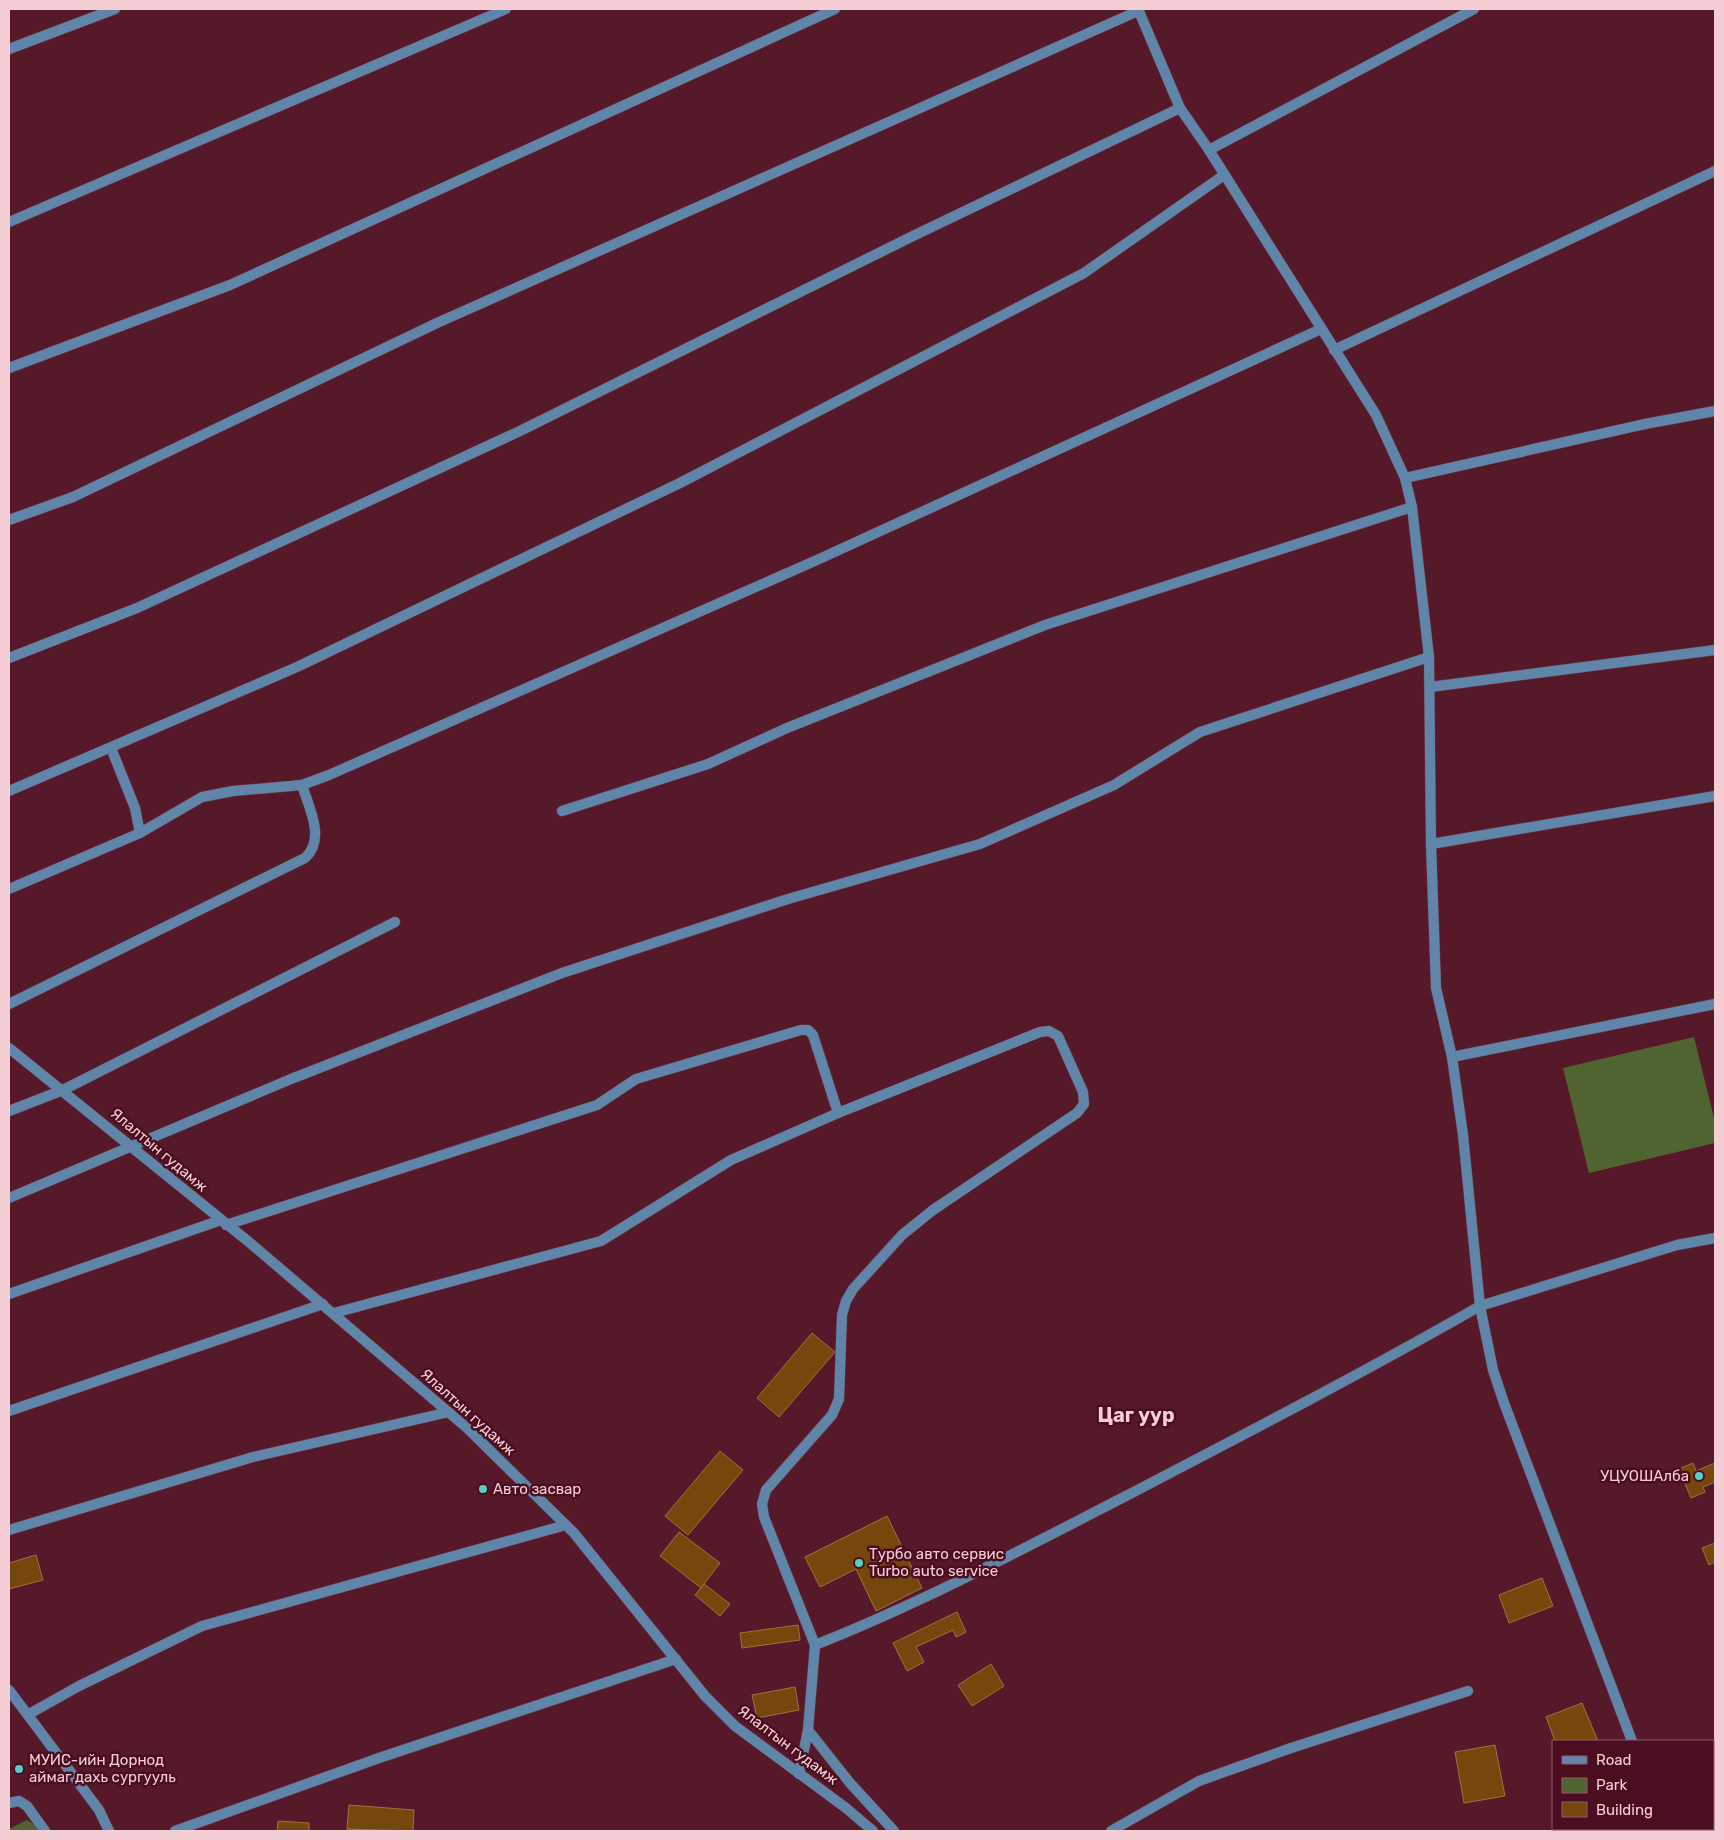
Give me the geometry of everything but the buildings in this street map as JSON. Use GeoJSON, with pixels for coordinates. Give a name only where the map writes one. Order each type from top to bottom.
{"type":"FeatureCollection","features":[{"type":"Feature","properties":{"kind":"street"},"geometry":{"type":"LineString","coordinates":[[9,49],[115,9]]}},
{"type":"Feature","properties":{"kind":"street"},"geometry":{"type":"LineString","coordinates":[[9,222],[506,9]]}},
{"type":"Feature","properties":{"kind":"street"},"geometry":{"type":"LineString","coordinates":[[9,368],[230,285],[835,9]]}},
{"type":"Feature","properties":{"kind":"street"},"geometry":{"type":"LineString","coordinates":[[1209,150],[1474,9]]}},
{"type":"Feature","properties":{"kind":"street"},"geometry":{"type":"LineString","coordinates":[[9,520],[73,497],[437,324],[1138,10],[1180,108],[1209,150],[1376,416],[1405,478],[1412,507],[1429,657],[1431,844],[1436,988],[1452,1057],[1463,1136],[1480,1306],[1493,1370],[1504,1403],[1632,1740]]}},
{"type":"Feature","properties":{"kind":"street"},"geometry":{"type":"LineString","coordinates":[[9,658],[136,608],[520,431],[906,239],[1180,108]]}},
{"type":"Feature","properties":{"kind":"street"},"geometry":{"type":"LineString","coordinates":[[1334,350],[1715,171]]}},
{"type":"Feature","properties":{"kind":"street"},"geometry":{"type":"LineString","coordinates":[[9,791],[297,667],[697,474],[1084,273],[1224,174]]}},
{"type":"Feature","properties":{"kind":"street"},"geometry":{"type":"LineString","coordinates":[[9,890],[140,833],[202,797],[232,791],[302,785],[329,775],[818,560],[1321,329]]}},
{"type":"Feature","properties":{"kind":"street"},"geometry":{"type":"LineString","coordinates":[[1405,478],[1645,424],[1715,411]]}},
{"type":"Feature","properties":{"kind":"street"},"geometry":{"type":"LineString","coordinates":[[562,811],[708,764],[787,728],[1045,625],[1412,507]]}},
{"type":"Feature","properties":{"kind":"street"},"geometry":{"type":"LineString","coordinates":[[1430,687],[1715,650]]}},
{"type":"Feature","properties":{"kind":"street"},"geometry":{"type":"LineString","coordinates":[[9,1198],[291,1079],[562,973],[788,899],[980,844],[1114,786],[1200,732],[1429,657]]}},
{"type":"Feature","properties":{"kind":"street"},"geometry":{"type":"LineString","coordinates":[[111,748],[135,808],[140,833]]}},
{"type":"Feature","properties":{"kind":"street"},"geometry":{"type":"LineString","coordinates":[[9,1004],[305,858],[312,851],[316,841],[316,832],[302,785]]}},
{"type":"Feature","properties":{"kind":"street"},"geometry":{"type":"LineString","coordinates":[[1431,844],[1715,796]]}},
{"type":"Feature","properties":{"kind":"street"},"geometry":{"type":"LineString","coordinates":[[9,1111],[64,1090],[395,922]]}},
{"type":"Feature","properties":{"kind":"street"},"geometry":{"type":"LineString","coordinates":[[1452,1057],[1715,1004]]}},
{"type":"Feature","properties":{"kind":"street"},"geometry":{"type":"LineString","coordinates":[[9,1294],[223,1223],[597,1105],[636,1079],[801,1030],[808,1030],[813,1035],[838,1113]]}},
{"type":"Feature","properties":{"kind":"street"},"geometry":{"type":"LineString","coordinates":[[334,1313],[601,1240],[731,1160],[838,1113],[1040,1032],[1049,1031],[1058,1036],[1083,1092],[1084,1104],[1077,1113],[933,1210],[902,1235],[853,1289],[842,1315],[839,1400],[832,1416],[766,1490],[762,1504],[764,1517],[815,1645],[808,1730],[799,1774]]}},
{"type":"Feature","properties":{"kind":"street","name":"Ялалтын гудамж"},"geometry":{"type":"LineString","coordinates":[[9,1048],[64,1090],[334,1313],[449,1412],[566,1525],[705,1696],[735,1726],[846,1808],[873,1831]]}},
{"type":"Feature","properties":{"kind":"street"},"geometry":{"type":"LineString","coordinates":[[815,1645],[862,1626],[1043,1538],[1398,1353],[1480,1306],[1677,1245],[1715,1238]]}},
{"type":"Feature","properties":{"kind":"street"},"geometry":{"type":"LineString","coordinates":[[9,1411],[323,1304]]}},
{"type":"Feature","properties":{"kind":"street"},"geometry":{"type":"LineString","coordinates":[[9,1530],[253,1457],[449,1412]]}},
{"type":"Feature","properties":{"kind":"street"},"geometry":{"type":"LineString","coordinates":[[29,1714],[79,1686],[202,1626],[566,1525]]}},
{"type":"Feature","properties":{"kind":"street"},"geometry":{"type":"LineString","coordinates":[[175,1831],[379,1758],[676,1659]]}},
{"type":"Feature","properties":{"kind":"street"},"geometry":{"type":"LineString","coordinates":[[9,1690],[29,1714],[99,1810],[110,1831]]}},
{"type":"Feature","properties":{"kind":"street"},"geometry":{"type":"LineString","coordinates":[[1111,1831],[1199,1781],[1291,1748],[1468,1691]]}},
{"type":"Feature","properties":{"kind":"street"},"geometry":{"type":"LineString","coordinates":[[808,1730],[850,1784],[894,1831]]}},
{"type":"Feature","properties":{"kind":"street"},"geometry":{"type":"LineString","coordinates":[[9,1803],[19,1801],[27,1806],[44,1831]]}},
{"type":"Feature","properties":{"kind":"green space"},"geometry":{"type":"Polygon","coordinates":[[[1694,1037],[1715,1122],[1715,1143],[1589,1173],[1563,1068],[1694,1037]]]}},
{"type":"Feature","properties":{"kind":"green space"},"geometry":{"type":"Polygon","coordinates":[[[27,1820],[42,1830],[9,1831],[9,1829],[27,1820]]]}},
{"type":"Feature","properties":{"kind":"place","name":"УЦУОШАлба"},"geometry":{"type":"Point","coordinates":[1699,1476]}},
{"type":"Feature","properties":{"kind":"place","name":"Авто засвар"},"geometry":{"type":"Point","coordinates":[483,1489]}},
{"type":"Feature","properties":{"kind":"place","name":"Турбо авто сервис Turbo auto service"},"geometry":{"type":"Point","coordinates":[859,1563]}},
{"type":"Feature","properties":{"kind":"place","name":"МУИС-ийн Дорнод аймаг дахь сургууль"},"geometry":{"type":"Point","coordinates":[19,1769]}},
{"type":"Feature","properties":{"kind":"district","name":"Цаг уур"},"geometry":{"type":"Point","coordinates":[1136,1415]}}]}
